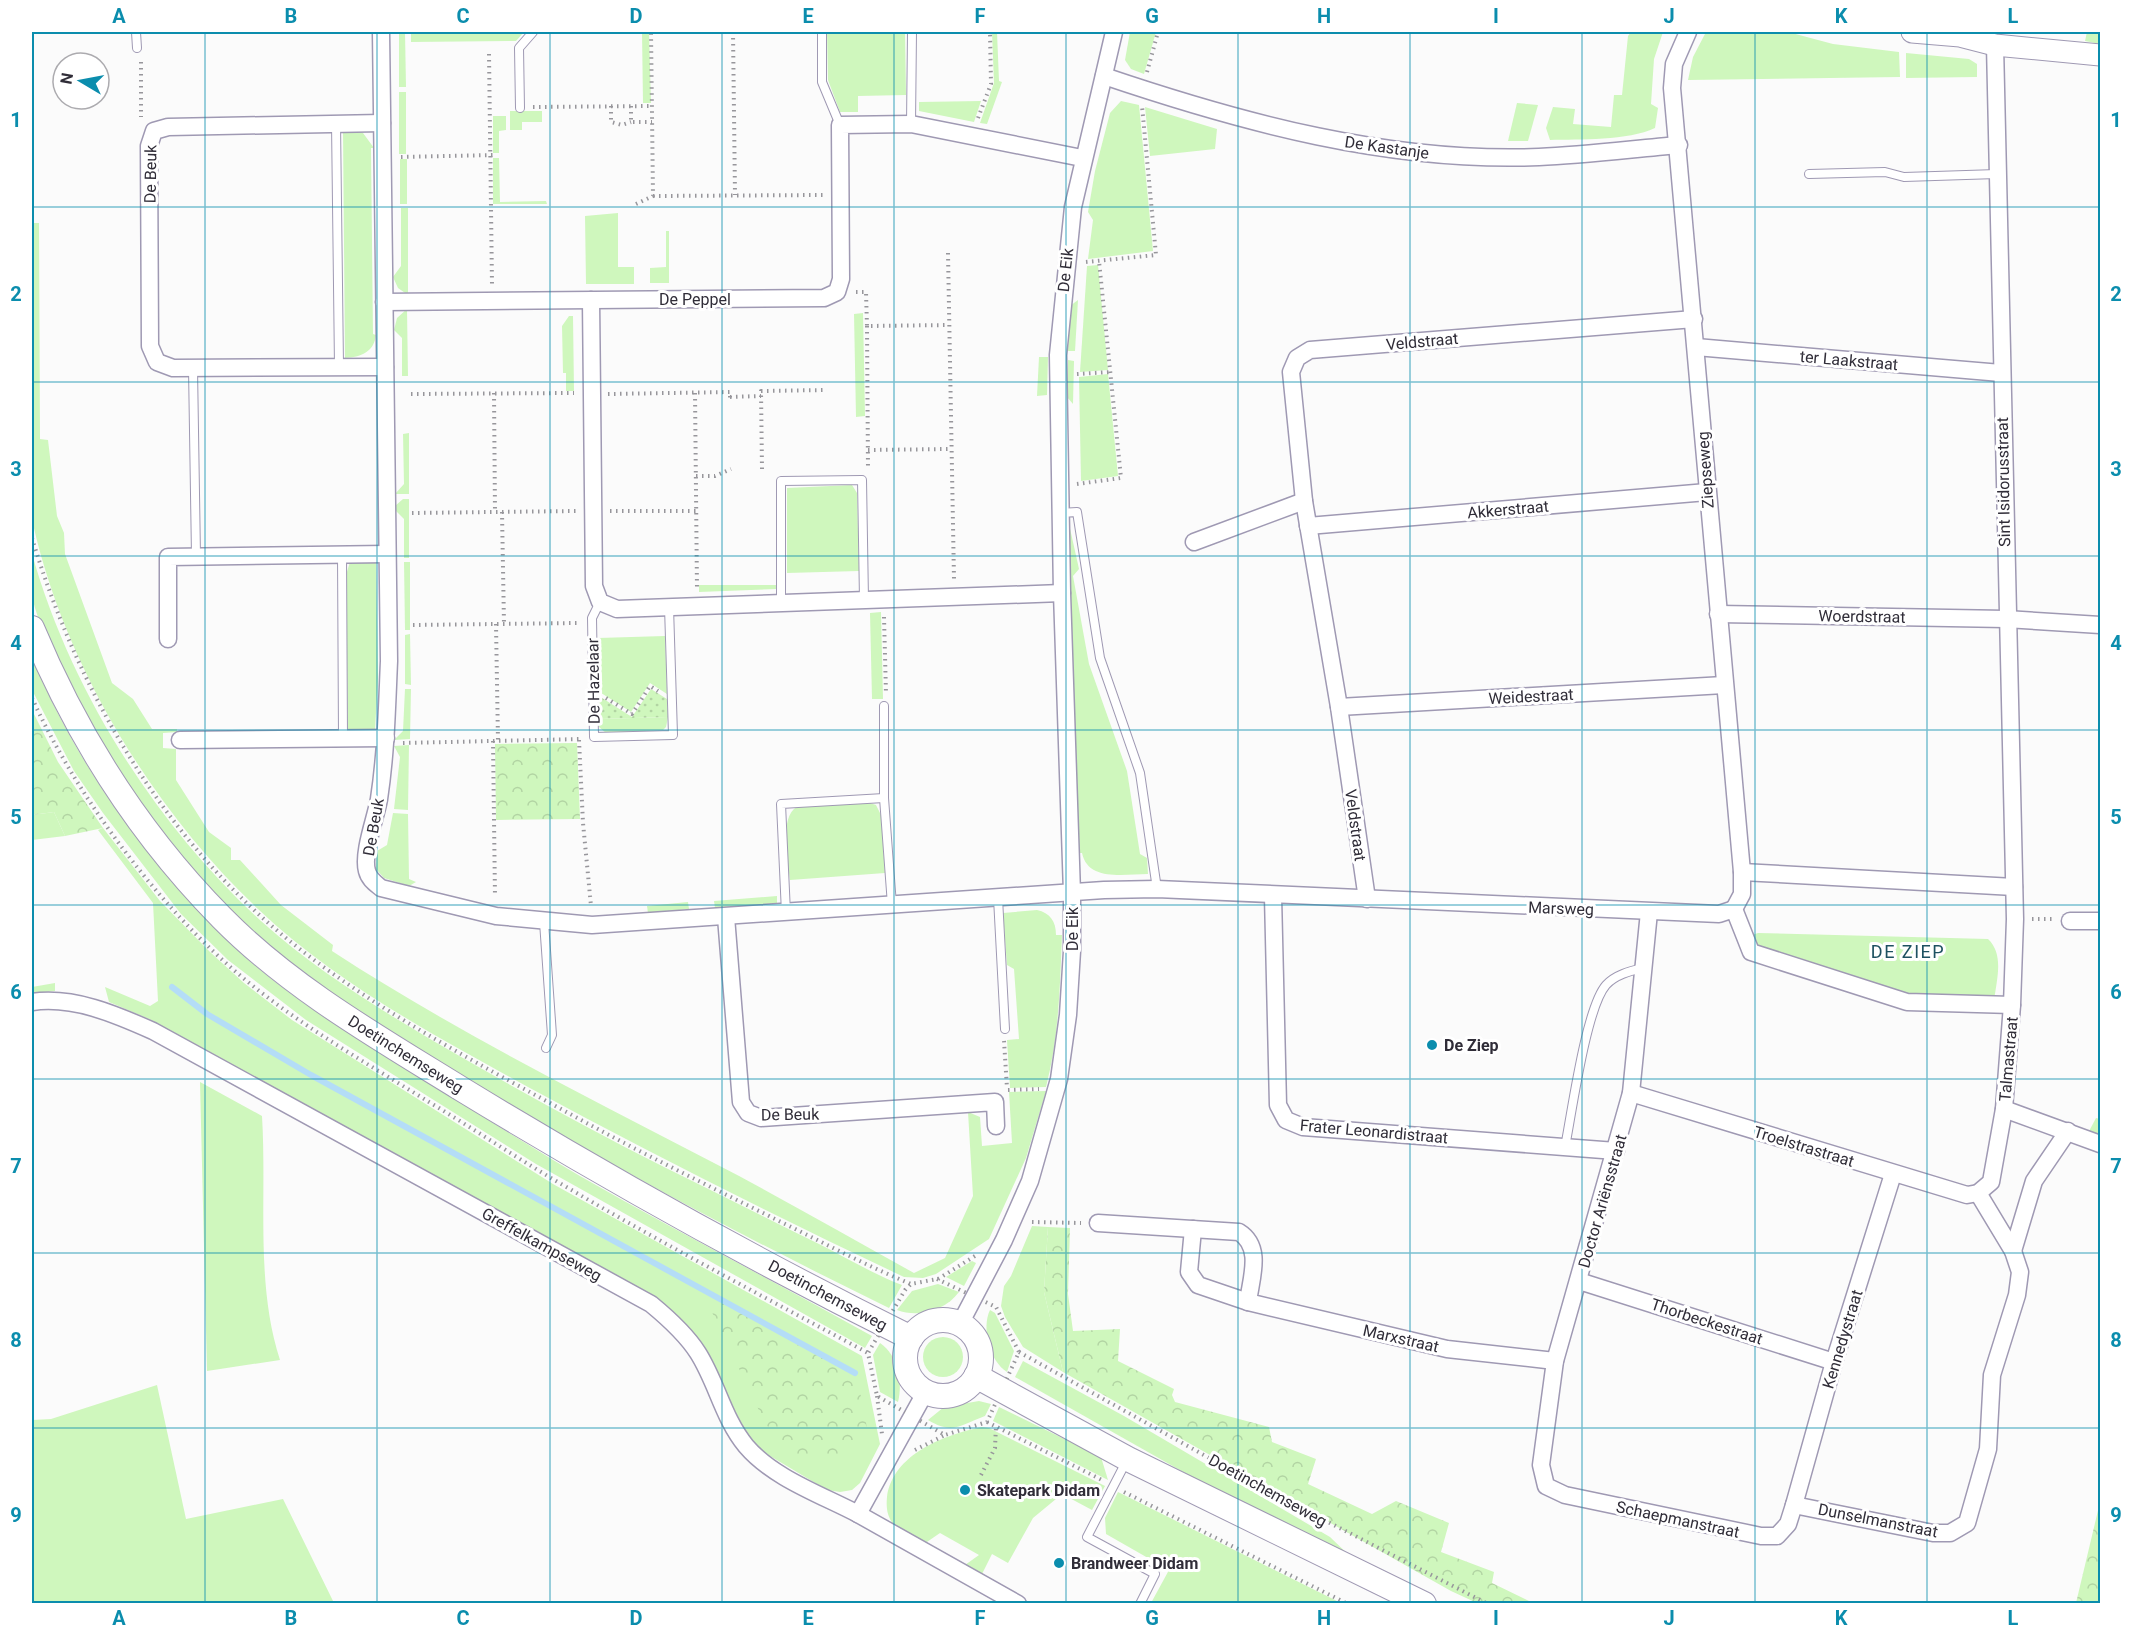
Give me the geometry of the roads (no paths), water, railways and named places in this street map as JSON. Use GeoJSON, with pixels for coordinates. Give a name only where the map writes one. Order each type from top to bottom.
{"type":"FeatureCollection","features":[{"type":"Feature","properties":{"kind":"main road","name":"Doetinchemseweg"},"geometry":{"type":"LineString","coordinates":[[32,628],[63,699],[84,739],[114,786],[185,878],[222,919],[266,959],[313,994],[386,1042],[631,1190],[911,1338]]}},
{"type":"Feature","properties":{"kind":"main road"},"geometry":{"type":"LineString","coordinates":[[944,1320],[960,1324],[975,1338],[980,1350],[980,1363],[976,1376],[968,1386],[957,1393],[944,1396],[926,1391],[913,1381],[907,1370],[905,1358],[911,1338],[921,1327],[932,1321],[944,1320]]}},
{"type":"Feature","properties":{"kind":"main road","name":"Doetinchemseweg"},"geometry":{"type":"LineString","coordinates":[[976,1376],[1128,1458],[1424,1604]]}},
{"type":"Feature","properties":{"kind":"street","name":"De Beuk"},"geometry":{"type":"LineString","coordinates":[[381,32],[387,554],[386,738],[379,800],[367,860],[367,871],[372,881],[381,888],[416,898],[496,916],[592,925],[1072,893]]}},
{"type":"Feature","properties":{"kind":"street","name":"De Eik"},"geometry":{"type":"LineString","coordinates":[[960,1324],[1013,1222],[1030,1181],[1057,1088],[1068,1015],[1072,951],[1072,893],[1062,593],[1058,356],[1067,250],[1082,158],[1114,32]]}},
{"type":"Feature","properties":{"kind":"street","name":"Ziepseweg"},"geometry":{"type":"LineString","coordinates":[[1688,32],[1674,64],[1672,88],[1679,145],[1707,492],[1742,872],[1742,894],[1734,909]]}},
{"type":"Feature","properties":{"kind":"street"},"geometry":{"type":"LineString","coordinates":[[1912,32],[1961,34],[1995,45],[2100,54]]}},
{"type":"Feature","properties":{"kind":"street","name":"Sint Isidorusstraat"},"geometry":{"type":"LineString","coordinates":[[1995,45],[2006,619],[2015,919]]}},
{"type":"Feature","properties":{"kind":"street","name":"De Kastanje"},"geometry":{"type":"LineString","coordinates":[[1104,76],[1241,120],[1283,130],[1439,154],[1538,157],[1679,145]]}},
{"type":"Feature","properties":{"kind":"street","name":"De Beuk"},"geometry":{"type":"LineString","coordinates":[[382,123],[168,127],[154,131],[149,146],[150,346],[157,362],[164,366],[193,368],[385,367]]}},
{"type":"Feature","properties":{"kind":"street"},"geometry":{"type":"LineString","coordinates":[[840,125],[911,124],[1082,158]]}},
{"type":"Feature","properties":{"kind":"street","name":"De Peppel"},"geometry":{"type":"LineString","coordinates":[[384,302],[824,298],[837,292],[841,279],[840,125]]}},
{"type":"Feature","properties":{"kind":"street"},"geometry":{"type":"LineString","coordinates":[[591,300],[594,586],[600,602],[617,609],[1062,593]]}},
{"type":"Feature","properties":{"kind":"street","name":"Veldstraat"},"geometry":{"type":"LineString","coordinates":[[1367,899],[1339,707],[1304,501],[1291,372],[1297,358],[1310,350],[1694,320]]}},
{"type":"Feature","properties":{"kind":"street","name":"ter Laakstraat"},"geometry":{"type":"LineString","coordinates":[[1696,347],[2001,373]]}},
{"type":"Feature","properties":{"kind":"street","name":"Akkerstraat"},"geometry":{"type":"LineString","coordinates":[[1308,526],[1707,492]]}},
{"type":"Feature","properties":{"kind":"street"},"geometry":{"type":"LineString","coordinates":[[1194,542],[1304,501]]}},
{"type":"Feature","properties":{"kind":"street"},"geometry":{"type":"LineString","coordinates":[[168,639],[168,557],[387,554]]}},
{"type":"Feature","properties":{"kind":"street","name":"Woerdstraat"},"geometry":{"type":"LineString","coordinates":[[1718,614],[2006,619],[2100,625]]}},
{"type":"Feature","properties":{"kind":"street","name":"Weidestraat"},"geometry":{"type":"LineString","coordinates":[[1339,707],[1724,685]]}},
{"type":"Feature","properties":{"kind":"street"},"geometry":{"type":"LineString","coordinates":[[180,740],[386,738]]}},
{"type":"Feature","properties":{"kind":"street"},"geometry":{"type":"LineString","coordinates":[[1742,872],[2014,887]]}},
{"type":"Feature","properties":{"kind":"street","name":"Marsweg"},"geometry":{"type":"LineString","coordinates":[[1072,893],[1157,889],[1719,915],[1734,909]]}},
{"type":"Feature","properties":{"kind":"street","name":"Frater Leonardistraat"},"geometry":{"type":"LineString","coordinates":[[1273,896],[1278,1105],[1286,1120],[1304,1127],[1616,1151]]}},
{"type":"Feature","properties":{"kind":"street"},"geometry":{"type":"LineString","coordinates":[[1734,909],[1751,952],[1907,1002],[2012,1005]]}},
{"type":"Feature","properties":{"kind":"street","name":"Doctor Ariënsstraat"},"geometry":{"type":"LineString","coordinates":[[1546,1486],[1541,1477],[1541,1465],[1555,1361],[1631,1093],[1649,912]]}},
{"type":"Feature","properties":{"kind":"street","name":"De Beuk"},"geometry":{"type":"LineString","coordinates":[[726,917],[741,1102],[748,1113],[761,1118],[1001,1096],[996,1126]]}},
{"type":"Feature","properties":{"kind":"street","name":"Talmastraat"},"geometry":{"type":"LineString","coordinates":[[1978,1193],[1991,1182],[2004,1109],[2012,1005],[2015,919]]}},
{"type":"Feature","properties":{"kind":"street"},"geometry":{"type":"LineString","coordinates":[[2070,921],[2100,921]]}},
{"type":"Feature","properties":{"kind":"street","name":"Greffelkampseweg"},"geometry":{"type":"LineString","coordinates":[[32,1002],[69,1002],[122,1017],[153,1031],[651,1304],[667,1317],[699,1354],[730,1423],[756,1457],[774,1470],[1018,1604]]}},
{"type":"Feature","properties":{"kind":"street","name":"Troelstrastraat"},"geometry":{"type":"LineString","coordinates":[[1631,1093],[1893,1174],[1967,1195],[1978,1193]]}},
{"type":"Feature","properties":{"kind":"street"},"geometry":{"type":"LineString","coordinates":[[2004,1109],[2100,1144]]}},
{"type":"Feature","properties":{"kind":"street","name":"Dunselmanstraat"},"geometry":{"type":"LineString","coordinates":[[2013,1251],[2034,1181],[2068,1131]]}},
{"type":"Feature","properties":{"kind":"street","name":"Kennedystraat"},"geometry":{"type":"LineString","coordinates":[[1794,1504],[1834,1362],[1893,1174]]}},
{"type":"Feature","properties":{"kind":"street","name":"Dunselmanstraat"},"geometry":{"type":"LineString","coordinates":[[1794,1504],[1933,1533],[1950,1533],[1967,1523],[1989,1449],[1992,1375],[2018,1295],[2020,1272],[2013,1251],[1978,1193]]}},
{"type":"Feature","properties":{"kind":"street"},"geometry":{"type":"LineString","coordinates":[[1098,1223],[1239,1233],[1249,1239],[1254,1248],[1248,1302]]}},
{"type":"Feature","properties":{"kind":"street","name":"Marxstraat"},"geometry":{"type":"LineString","coordinates":[[1193,1229],[1189,1272],[1198,1285],[1248,1302],[1447,1349],[1555,1361]]}},
{"type":"Feature","properties":{"kind":"street","name":"Thorbeckestraat"},"geometry":{"type":"LineString","coordinates":[[1579,1281],[1834,1362]]}},
{"type":"Feature","properties":{"kind":"street"},"geometry":{"type":"LineString","coordinates":[[858,1515],[926,1391]]}},
{"type":"Feature","properties":{"kind":"street","name":"Schaepmanstraat"},"geometry":{"type":"LineString","coordinates":[[1546,1486],[1565,1495],[1761,1536],[1778,1536],[1788,1524],[1794,1504]]}},
{"type":"Feature","properties":{"kind":"lane"},"geometry":{"type":"LineString","coordinates":[[136,32],[137,48]]}},
{"type":"Feature","properties":{"kind":"lane"},"geometry":{"type":"LineString","coordinates":[[520,108],[519,48],[533,32]]}},
{"type":"Feature","properties":{"kind":"lane"},"geometry":{"type":"LineString","coordinates":[[822,32],[822,82],[840,125]]}},
{"type":"Feature","properties":{"kind":"lane"},"geometry":{"type":"LineString","coordinates":[[911,124],[912,32]]}},
{"type":"Feature","properties":{"kind":"lane"},"geometry":{"type":"LineString","coordinates":[[336,123],[339,366]]}},
{"type":"Feature","properties":{"kind":"lane"},"geometry":{"type":"LineString","coordinates":[[1809,174],[1886,172],[1904,177],[1997,174]]}},
{"type":"Feature","properties":{"kind":"lane"},"geometry":{"type":"LineString","coordinates":[[193,368],[196,556]]}},
{"type":"Feature","properties":{"kind":"lane"},"geometry":{"type":"LineString","coordinates":[[781,603],[781,481],[862,480],[864,600]]}},
{"type":"Feature","properties":{"kind":"lane"},"geometry":{"type":"LineString","coordinates":[[1060,513],[1077,512],[1100,658],[1140,773],[1157,889]]}},
{"type":"Feature","properties":{"kind":"lane"},"geometry":{"type":"LineString","coordinates":[[342,554],[343,738]]}},
{"type":"Feature","properties":{"kind":"lane","name":"De Hazelaar"},"geometry":{"type":"LineString","coordinates":[[600,602],[595,609],[592,623],[594,737],[673,735],[669,607]]}},
{"type":"Feature","properties":{"kind":"lane"},"geometry":{"type":"LineString","coordinates":[[884,706],[884,798],[892,906]]}},
{"type":"Feature","properties":{"kind":"lane"},"geometry":{"type":"LineString","coordinates":[[786,913],[781,804],[884,798]]}},
{"type":"Feature","properties":{"kind":"lane"},"geometry":{"type":"LineString","coordinates":[[998,898],[1005,1029]]}},
{"type":"Feature","properties":{"kind":"lane"},"geometry":{"type":"LineString","coordinates":[[544,922],[552,1035],[546,1048]]}},
{"type":"Feature","properties":{"kind":"lane"},"geometry":{"type":"LineString","coordinates":[[1565,1147],[1593,1006],[1606,984],[1625,972],[1643,968]]}},
{"type":"Feature","properties":{"kind":"lane"},"geometry":{"type":"LineString","coordinates":[[1128,1458],[1087,1537],[1155,1574],[1140,1604]]}},
{"type":"Feature","properties":{"kind":"waterway"},"geometry":{"type":"LineString","coordinates":[[172,987],[207,1014],[311,1075],[855,1373]]}},
{"type":"Feature","properties":{"kind":"place","name":"De Ziep"},"geometry":{"type":"Point","coordinates":[1432,1045]}},
{"type":"Feature","properties":{"kind":"place","name":"Skatepark Didam"},"geometry":{"type":"Point","coordinates":[965,1490]}},
{"type":"Feature","properties":{"kind":"place","name":"Brandweer Didam"},"geometry":{"type":"Point","coordinates":[1059,1563]}},
{"type":"Feature","properties":{"kind":"district","name":"DE ZIEP"},"geometry":{"type":"Point","coordinates":[1908,952]}}]}
